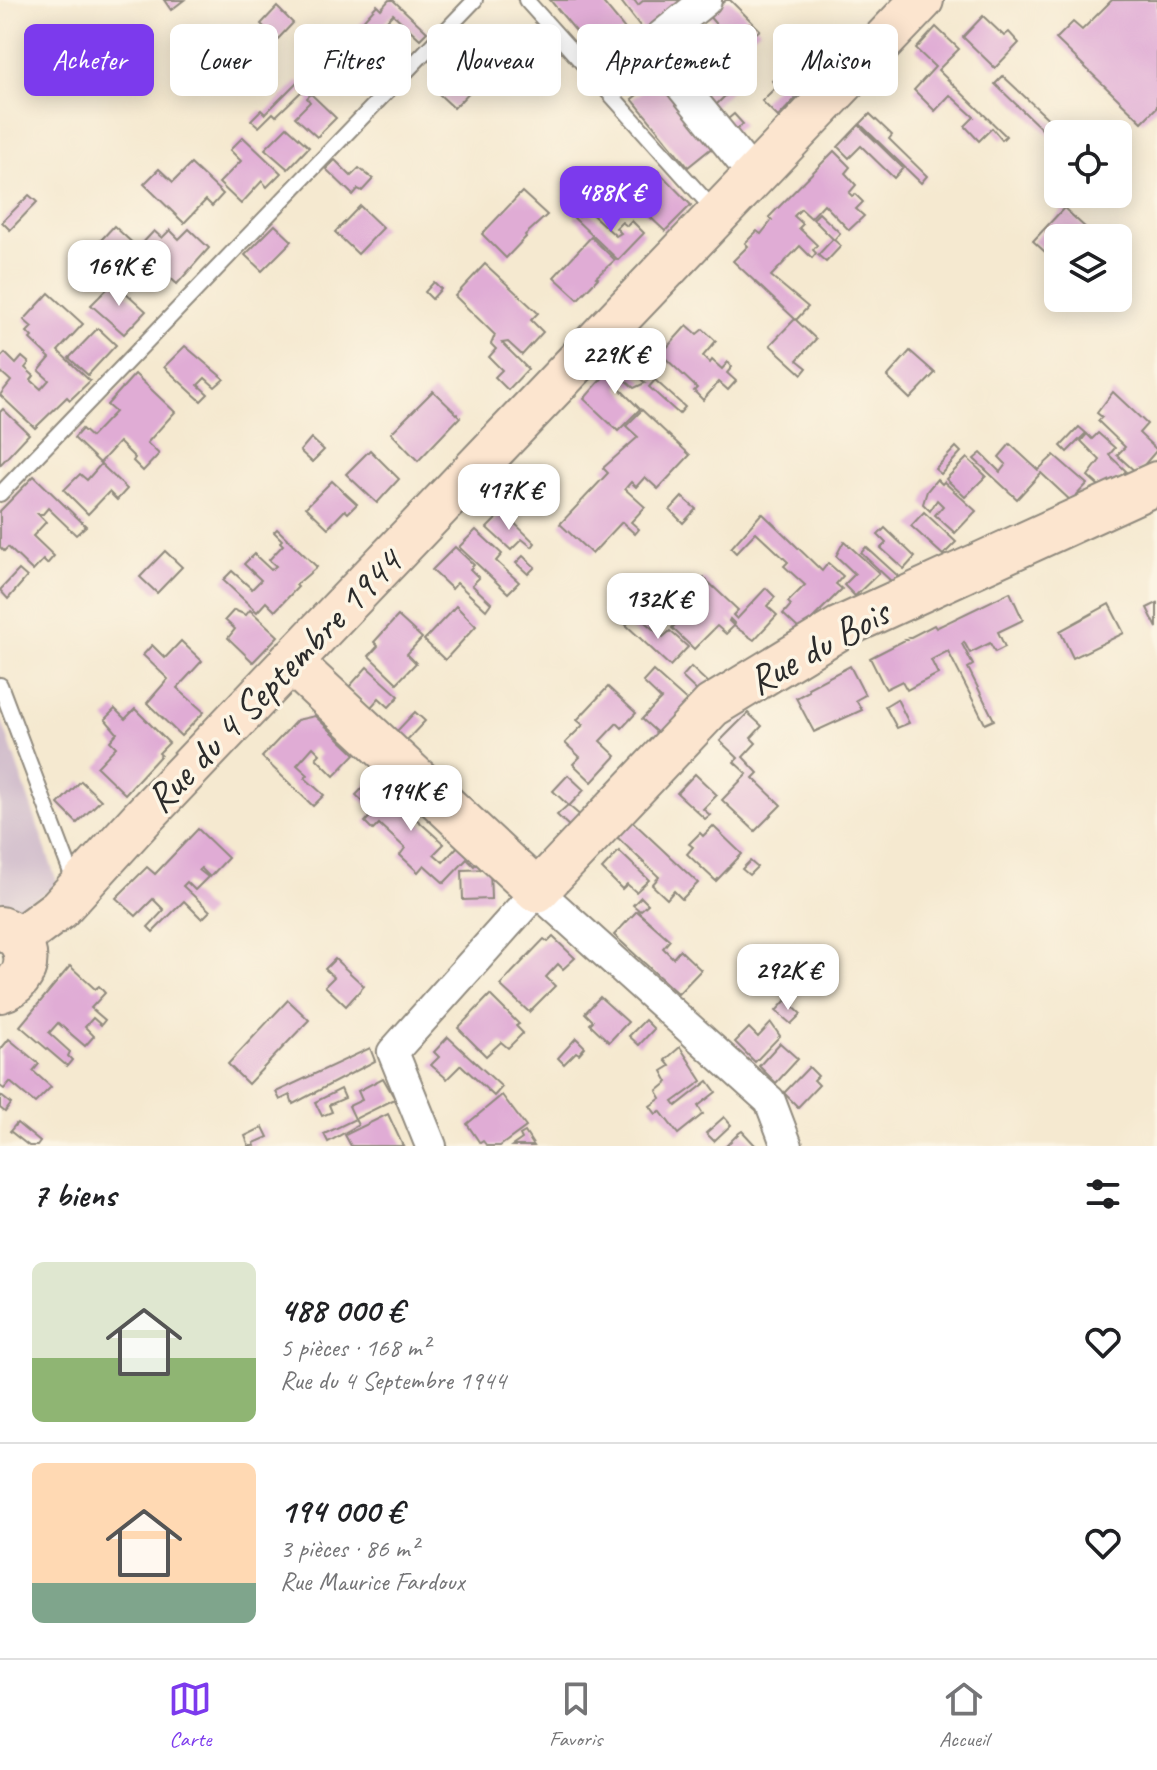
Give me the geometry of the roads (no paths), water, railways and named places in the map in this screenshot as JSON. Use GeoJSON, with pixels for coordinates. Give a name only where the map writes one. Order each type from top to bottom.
{"type":"FeatureCollection","features":[{"type":"Feature","properties":{"kind":"main road","name":"Rue du 4 Septembre 1944"},"geometry":{"type":"LineString","coordinates":[[10,934],[59,909],[290,661],[922,0]]}},
{"type":"Feature","properties":{"kind":"main road","name":"Rue du Bois"},"geometry":{"type":"LineString","coordinates":[[537,891],[712,706],[840,628],[1157,483]]}},
{"type":"Feature","properties":{"kind":"main road"},"geometry":{"type":"LineString","coordinates":[[290,661],[537,891]]}},
{"type":"Feature","properties":{"kind":"main road"},"geometry":{"type":"LineString","coordinates":[[0,991],[18,981],[27,961],[10,934]]}},
{"type":"Feature","properties":{"kind":"street"},"geometry":{"type":"LineString","coordinates":[[706,0],[649,46],[754,176]]}},
{"type":"Feature","properties":{"kind":"street"},"geometry":{"type":"LineString","coordinates":[[431,1146],[393,1052],[537,891],[770,1101],[787,1146]]}},
{"type":"Feature","properties":{"kind":"lane"},"geometry":{"type":"LineString","coordinates":[[0,494],[475,0]]}},
{"type":"Feature","properties":{"kind":"lane"},"geometry":{"type":"LineString","coordinates":[[526,0],[717,214]]}},
{"type":"Feature","properties":{"kind":"lane"},"geometry":{"type":"LineString","coordinates":[[0,685],[78,889]]}}]}
